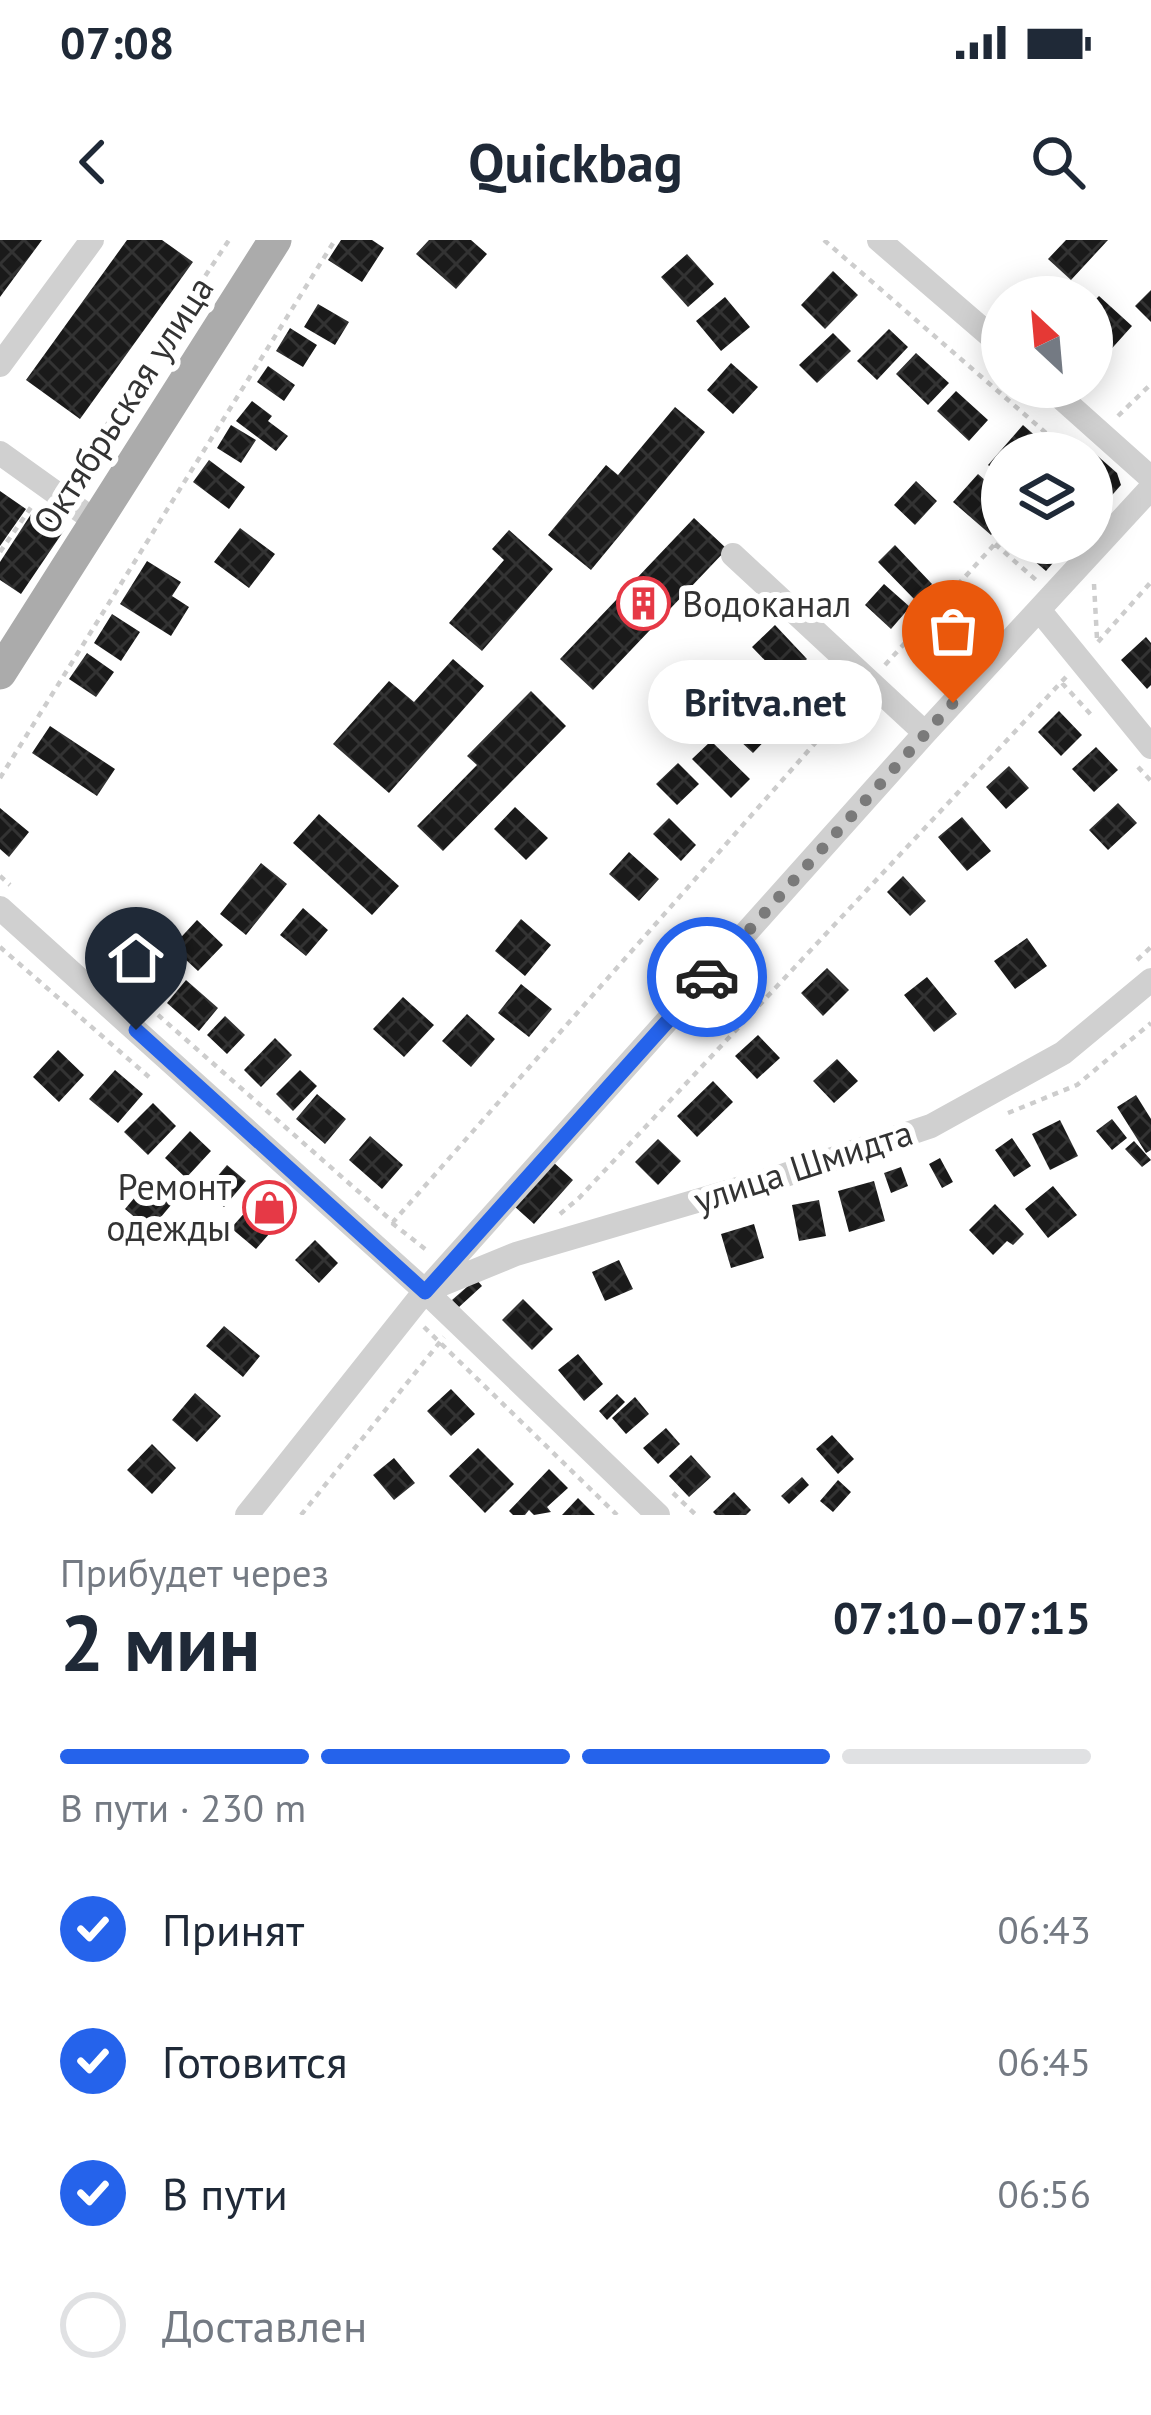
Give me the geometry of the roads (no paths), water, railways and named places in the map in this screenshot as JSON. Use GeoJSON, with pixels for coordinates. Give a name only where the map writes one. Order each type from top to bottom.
{"type":"FeatureCollection","features":[{"type":"Feature","properties":{"kind":"main road","name":"Октябрьская улица"},"geometry":{"type":"LineString","coordinates":[[0,673],[9,635],[95,521],[275,240]]}},
{"type":"Feature","properties":{"kind":"street"},"geometry":{"type":"LineString","coordinates":[[0,365],[92,240]]}},
{"type":"Feature","properties":{"kind":"street"},"geometry":{"type":"LineString","coordinates":[[879,240],[981,328]]}},
{"type":"Feature","properties":{"kind":"street"},"geometry":{"type":"LineString","coordinates":[[1073,408],[1151,478]]}},
{"type":"Feature","properties":{"kind":"street"},"geometry":{"type":"LineString","coordinates":[[0,453],[95,521]]}},
{"type":"Feature","properties":{"kind":"street"},"geometry":{"type":"LineString","coordinates":[[247,1515],[446,1268],[1151,488]]}},
{"type":"Feature","properties":{"kind":"street"},"geometry":{"type":"LineString","coordinates":[[733,555],[925,733]]}},
{"type":"Feature","properties":{"kind":"street"},"geometry":{"type":"LineString","coordinates":[[1047,603],[1081,661],[1151,747]]}},
{"type":"Feature","properties":{"kind":"street"},"geometry":{"type":"LineString","coordinates":[[9,900],[658,1515]]}},
{"type":"Feature","properties":{"kind":"street","name":"улица Шмидта"},"geometry":{"type":"LineString","coordinates":[[425,1292],[516,1254],[931,1126],[1063,1053],[1143,971]]}},
{"type":"Feature","properties":{"kind":"place","name":"Водоканал"},"geometry":{"type":"Point","coordinates":[643,604]}},
{"type":"Feature","properties":{"kind":"place","name":"Britva.net"},"geometry":{"type":"Point","coordinates":[953,703]}},
{"type":"Feature","properties":{"kind":"place","name":"Ремонт одежды"},"geometry":{"type":"Point","coordinates":[270,1208]}}]}
